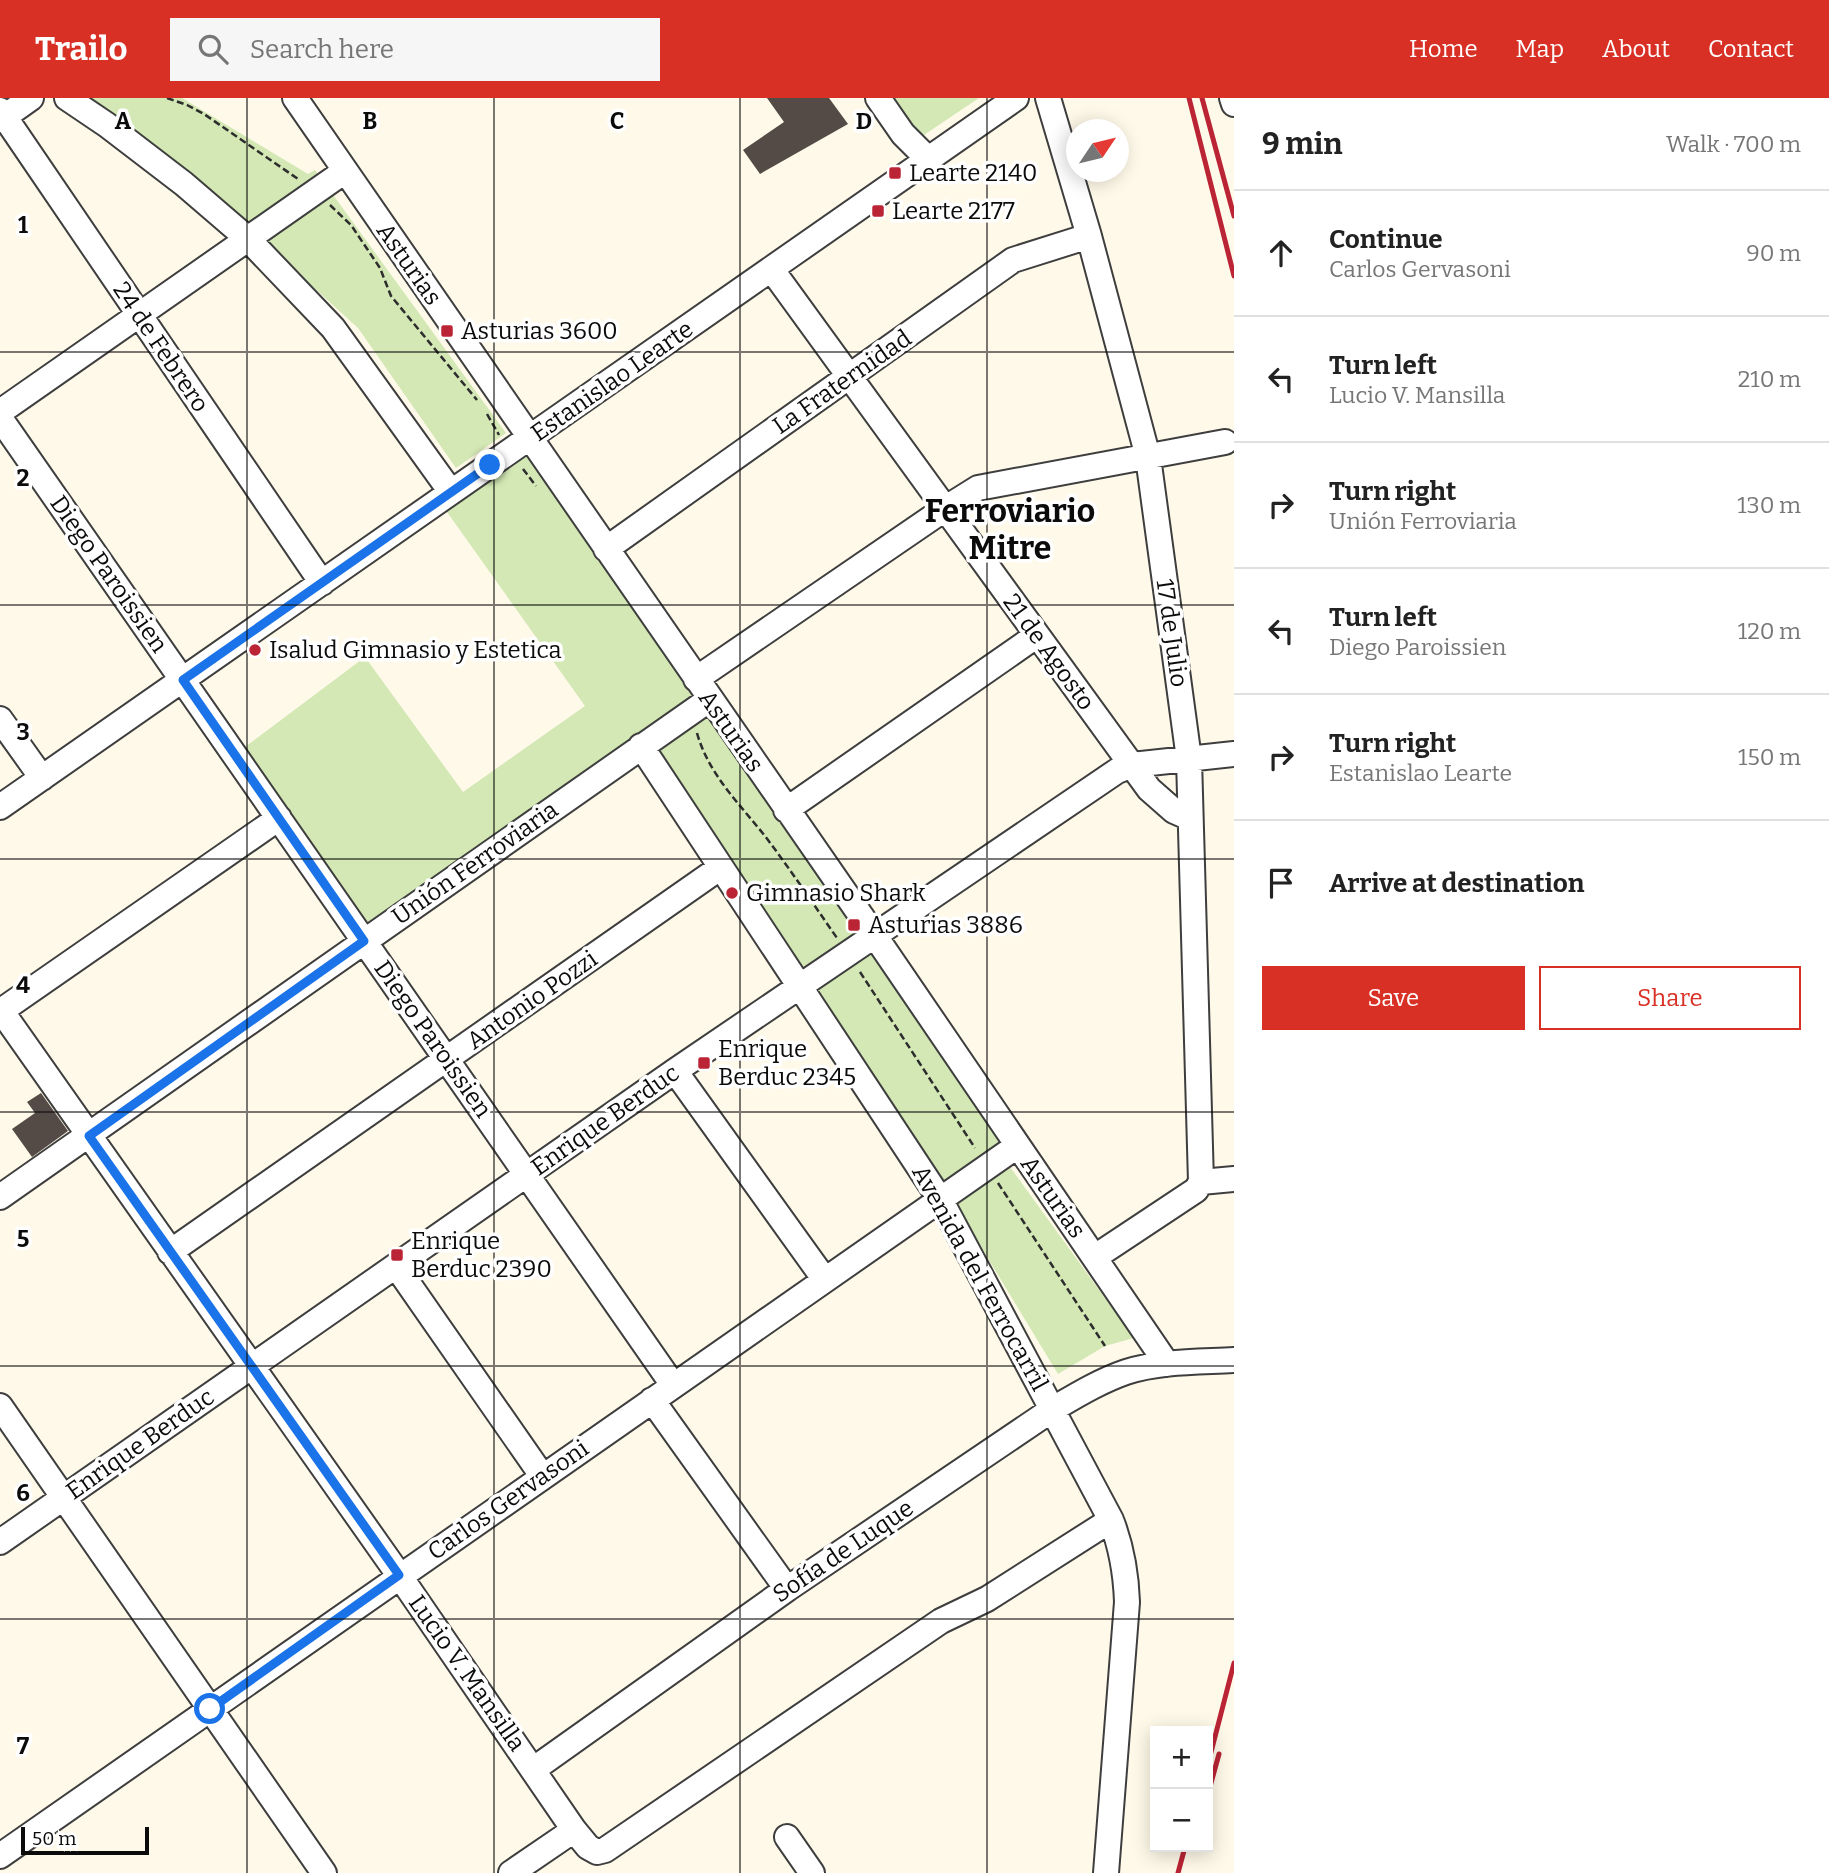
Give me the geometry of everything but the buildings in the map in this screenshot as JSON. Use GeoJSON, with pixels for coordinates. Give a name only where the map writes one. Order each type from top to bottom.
{"type":"FeatureCollection","features":[{"type":"Feature","properties":{"kind":"street"},"geometry":{"type":"LineString","coordinates":[[1,116],[31,98]]}},
{"type":"Feature","properties":{"kind":"street"},"geometry":{"type":"LineString","coordinates":[[67,98],[173,176],[248,239],[333,328],[451,492]]}},
{"type":"Feature","properties":{"kind":"street","name":"Asturias"},"geometry":{"type":"LineString","coordinates":[[295,98],[606,549],[699,696],[786,810],[875,936],[1167,1364]]}},
{"type":"Feature","properties":{"kind":"street"},"geometry":{"type":"LineString","coordinates":[[878,98],[903,134],[928,159]]}},
{"type":"Feature","properties":{"kind":"street","name":"Estanislao Learte"},"geometry":{"type":"LineString","coordinates":[[0,807],[1016,98]]}},
{"type":"Feature","properties":{"kind":"street","name":"17 de Julio"},"geometry":{"type":"LineString","coordinates":[[1048,98],[1089,236],[1148,457],[1189,759],[1201,1182]]}},
{"type":"Feature","properties":{"kind":"street"},"geometry":{"type":"LineString","coordinates":[[1232,98],[1234,104]]}},
{"type":"Feature","properties":{"kind":"street","name":"24 de Febrero"},"geometry":{"type":"LineString","coordinates":[[1,116],[322,583]]}},
{"type":"Feature","properties":{"kind":"street"},"geometry":{"type":"LineString","coordinates":[[0,412],[345,171]]}},
{"type":"Feature","properties":{"kind":"street","name":"La Fraternidad"},"geometry":{"type":"LineString","coordinates":[[606,549],[1013,260],[1089,236]]}},
{"type":"Feature","properties":{"kind":"street","name":"21 de Agosto"},"geometry":{"type":"LineString","coordinates":[[772,270],[1149,789],[1174,811],[1190,818]]}},
{"type":"Feature","properties":{"kind":"street","name":"Diego Paroissien"},"geometry":{"type":"LineString","coordinates":[[0,418],[673,1385]]}},
{"type":"Feature","properties":{"kind":"street","name":"Unión Ferroviaria"},"geometry":{"type":"LineString","coordinates":[[0,1197],[641,746],[699,696],[946,508],[978,488],[1225,442]]}},
{"type":"Feature","properties":{"kind":"street"},"geometry":{"type":"LineString","coordinates":[[786,810],[1036,636]]}},
{"type":"Feature","properties":{"kind":"street"},"geometry":{"type":"LineString","coordinates":[[0,719],[42,778]]}},
{"type":"Feature","properties":{"kind":"street","name":"Avenida del Ferrocarril"},"geometry":{"type":"LineString","coordinates":[[641,746],[940,1199],[1111,1520],[1124,1563],[1127,1602],[1106,1873]]}},
{"type":"Feature","properties":{"kind":"street","name":"Enrique Berduc"},"geometry":{"type":"LineString","coordinates":[[0,1542],[675,1071],[1117,771],[1132,765],[1234,754]]}},
{"type":"Feature","properties":{"kind":"street"},"geometry":{"type":"LineString","coordinates":[[1,1010],[278,818]]}},
{"type":"Feature","properties":{"kind":"street","name":"Antonio Pozzi"},"geometry":{"type":"LineString","coordinates":[[170,1252],[721,867]]}},
{"type":"Feature","properties":{"kind":"street","name":"Lucio V. Mansilla"},"geometry":{"type":"LineString","coordinates":[[1,1010],[399,1575],[574,1830],[588,1847],[597,1852],[605,1850],[941,1620],[987,1599],[1111,1520]]}},
{"type":"Feature","properties":{"kind":"street"},"geometry":{"type":"LineString","coordinates":[[675,1071],[825,1280]]}},
{"type":"Feature","properties":{"kind":"street","name":"Carlos Gervasoni"},"geometry":{"type":"LineString","coordinates":[[0,1856],[1017,1146]]}},
{"type":"Feature","properties":{"kind":"street"},"geometry":{"type":"LineString","coordinates":[[1095,1257],[1196,1190],[1201,1182],[1234,1179]]}},
{"type":"Feature","properties":{"kind":"street"},"geometry":{"type":"LineString","coordinates":[[396,1266],[543,1477]]}},
{"type":"Feature","properties":{"kind":"street","name":"Sofía de Luque"},"geometry":{"type":"LineString","coordinates":[[534,1769],[787,1589],[1053,1409],[1110,1378],[1145,1367],[1234,1360]]}},
{"type":"Feature","properties":{"kind":"street"},"geometry":{"type":"LineString","coordinates":[[652,1400],[787,1589]]}},
{"type":"Feature","properties":{"kind":"street"},"geometry":{"type":"LineString","coordinates":[[0,1406],[324,1873]]}},
{"type":"Feature","properties":{"kind":"street"},"geometry":{"type":"LineString","coordinates":[[510,1873],[574,1830]]}},
{"type":"Feature","properties":{"kind":"street"},"geometry":{"type":"LineString","coordinates":[[787,1837],[812,1873]]}},
{"type":"Feature","properties":{"kind":"path"},"geometry":{"type":"LineString","coordinates":[[167,98],[204,114],[316,192],[351,225],[380,268],[391,296],[483,407],[509,453],[542,492]]}},
{"type":"Feature","properties":{"kind":"path"},"geometry":{"type":"LineString","coordinates":[[699,696],[701,747],[713,772],[769,842],[848,954],[1105,1346]]}},
{"type":"Feature","properties":{"kind":"green space"},"geometry":{"type":"Polygon","coordinates":[[[82,98],[182,98],[308,174],[315,170],[506,433],[456,468],[358,328],[194,178],[82,98]]]}},
{"type":"Feature","properties":{"kind":"green space"},"geometry":{"type":"Polygon","coordinates":[[[886,98],[979,98],[915,141],[886,98]]]}},
{"type":"Feature","properties":{"kind":"green space"},"geometry":{"type":"Polygon","coordinates":[[[529,444],[705,698],[372,930],[241,750],[365,657],[463,792],[585,706],[442,505],[529,444]]]}},
{"type":"Feature","properties":{"kind":"green space"},"geometry":{"type":"Polygon","coordinates":[[[708,706],[863,932],[799,978],[647,748],[708,706]]]}},
{"type":"Feature","properties":{"kind":"green space"},"geometry":{"type":"Polygon","coordinates":[[[874,947],[1009,1144],[941,1192],[811,995],[874,947]]]}},
{"type":"Feature","properties":{"kind":"green space"},"geometry":{"type":"Polygon","coordinates":[[[1010,1167],[1134,1338],[1105,1346],[1058,1374],[955,1204],[1010,1167]]]}},
{"type":"Feature","properties":{"kind":"railway"},"geometry":{"type":"LineString","coordinates":[[1189,98],[1234,276]]}},
{"type":"Feature","properties":{"kind":"railway"},"geometry":{"type":"LineString","coordinates":[[1202,98],[1234,216]]}},
{"type":"Feature","properties":{"kind":"railway"},"geometry":{"type":"LineString","coordinates":[[1213,1745],[1234,1663]]}},
{"type":"Feature","properties":{"kind":"railway"},"geometry":{"type":"LineString","coordinates":[[1209,1789],[1219,1754]]}},
{"type":"Feature","properties":{"kind":"railway"},"geometry":{"type":"LineString","coordinates":[[1178,1873],[1184,1852]]}},
{"type":"Feature","properties":{"kind":"place","name":"Learte 2140"},"geometry":{"type":"Point","coordinates":[895,173]}},
{"type":"Feature","properties":{"kind":"place","name":"Learte 2177"},"geometry":{"type":"Point","coordinates":[878,211]}},
{"type":"Feature","properties":{"kind":"place","name":"Asturias 3600"},"geometry":{"type":"Point","coordinates":[447,331]}},
{"type":"Feature","properties":{"kind":"place","name":"Isalud Gimnasio y Estetica"},"geometry":{"type":"Point","coordinates":[255,650]}},
{"type":"Feature","properties":{"kind":"place","name":"Gimnasio Shark"},"geometry":{"type":"Point","coordinates":[732,893]}},
{"type":"Feature","properties":{"kind":"place","name":"Asturias 3886"},"geometry":{"type":"Point","coordinates":[854,925]}},
{"type":"Feature","properties":{"kind":"place","name":"Enrique Berduc 2345"},"geometry":{"type":"Point","coordinates":[704,1063]}},
{"type":"Feature","properties":{"kind":"place","name":"Enrique Berduc 2390"},"geometry":{"type":"Point","coordinates":[397,1255]}},
{"type":"Feature","properties":{"kind":"district","name":"Ferroviario Mitre"},"geometry":{"type":"Point","coordinates":[1010,530]}},
{"type":"Feature","properties":{"kind":"route"},"geometry":{"type":"LineString","coordinates":[[210,1709],[399,1575],[89,1136],[364,941],[183,680],[490,465]]}}]}
